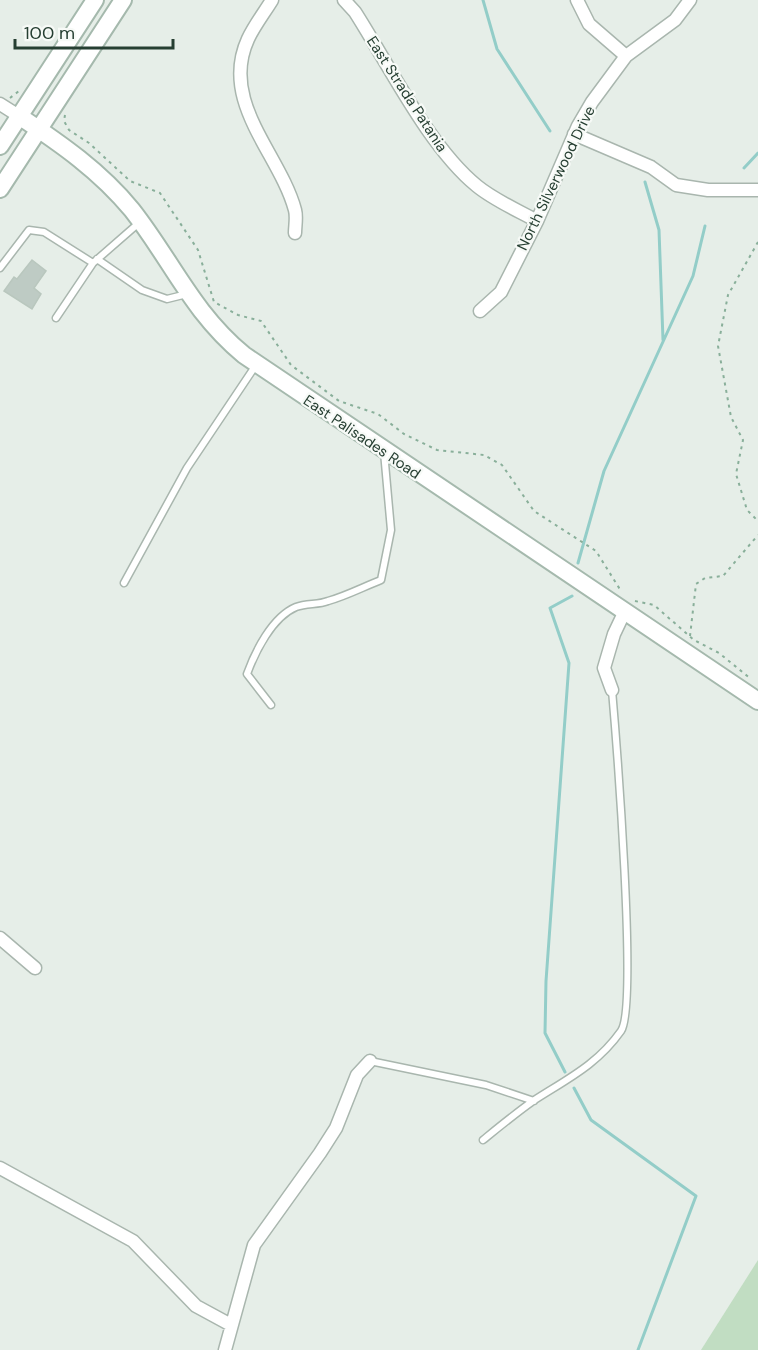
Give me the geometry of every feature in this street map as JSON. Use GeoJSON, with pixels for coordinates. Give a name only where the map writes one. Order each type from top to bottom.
{"type":"FeatureCollection","features":[{"type":"Feature","properties":{"kind":"street"},"geometry":{"type":"LineString","coordinates":[[0,146],[95,0]]}},
{"type":"Feature","properties":{"kind":"street"},"geometry":{"type":"LineString","coordinates":[[0,189],[123,0]]}},
{"type":"Feature","properties":{"kind":"street"},"geometry":{"type":"LineString","coordinates":[[272,0],[248,40],[241,78],[247,113],[281,177],[296,212],[295,233]]}},
{"type":"Feature","properties":{"kind":"street","name":"East Strada Patania"},"geometry":{"type":"LineString","coordinates":[[344,0],[355,12],[433,138],[454,165],[478,187],[537,221]]}},
{"type":"Feature","properties":{"kind":"street"},"geometry":{"type":"LineString","coordinates":[[577,0],[589,24],[626,56]]}},
{"type":"Feature","properties":{"kind":"street","name":"North Silverwood Drive"},"geometry":{"type":"LineString","coordinates":[[480,311],[501,292],[537,221],[574,134],[592,102],[626,56],[675,20],[690,0]]}},
{"type":"Feature","properties":{"kind":"street"},"geometry":{"type":"LineString","coordinates":[[0,104],[19,116]]}},
{"type":"Feature","properties":{"kind":"street","name":"East Palisades Road"},"geometry":{"type":"LineString","coordinates":[[19,116],[88,164],[123,199],[187,294],[221,336],[256,365],[758,701]]}},
{"type":"Feature","properties":{"kind":"street"},"geometry":{"type":"LineString","coordinates":[[574,134],[651,167],[676,185],[708,190],[758,190]]}},
{"type":"Feature","properties":{"kind":"street"},"geometry":{"type":"LineString","coordinates":[[612,690],[604,668],[614,634],[624,613]]}},
{"type":"Feature","properties":{"kind":"street"},"geometry":{"type":"LineString","coordinates":[[0,939],[34,968]]}},
{"type":"Feature","properties":{"kind":"street"},"geometry":{"type":"LineString","coordinates":[[225,1350],[254,1245],[336,1128],[357,1075],[370,1061]]}},
{"type":"Feature","properties":{"kind":"street"},"geometry":{"type":"LineString","coordinates":[[0,1168],[133,1241],[196,1306],[231,1325]]}},
{"type":"Feature","properties":{"kind":"lane"},"geometry":{"type":"LineString","coordinates":[[56,318],[95,261],[140,222]]}},
{"type":"Feature","properties":{"kind":"lane"},"geometry":{"type":"LineString","coordinates":[[0,268],[23,234],[36,229],[142,290],[167,298],[187,294]]}},
{"type":"Feature","properties":{"kind":"lane"},"geometry":{"type":"LineString","coordinates":[[124,583],[187,468],[256,365]]}},
{"type":"Feature","properties":{"kind":"lane"},"geometry":{"type":"LineString","coordinates":[[271,705],[247,674],[254,655],[283,616],[293,608],[326,602],[381,580],[391,530],[384,451]]}},
{"type":"Feature","properties":{"kind":"lane"},"geometry":{"type":"LineString","coordinates":[[483,1140],[534,1101],[562,1085],[597,1059],[623,1028],[627,993],[623,850],[612,690]]}},
{"type":"Feature","properties":{"kind":"lane"},"geometry":{"type":"LineString","coordinates":[[370,1061],[486,1085],[534,1101]]}},
{"type":"Feature","properties":{"kind":"path"},"geometry":{"type":"LineString","coordinates":[[53,106],[65,116],[64,121],[69,130],[89,142],[130,181],[160,193],[198,249],[214,302],[238,315],[261,321],[291,365],[339,401],[378,414],[404,434],[437,450],[484,455],[502,465],[534,511],[596,552],[621,592],[635,601],[654,605],[690,636],[720,653],[758,684]]}},
{"type":"Feature","properties":{"kind":"path"},"geometry":{"type":"LineString","coordinates":[[758,242],[728,295],[718,346],[732,417],[744,440],[736,474],[747,510],[758,521]]}},
{"type":"Feature","properties":{"kind":"path"},"geometry":{"type":"LineString","coordinates":[[690,636],[696,584],[705,578],[723,576],[758,535]]}},
{"type":"Feature","properties":{"kind":"green space"},"geometry":{"type":"Polygon","coordinates":[[[758,1260],[758,1350],[701,1350],[758,1260]]]}},
{"type":"Feature","properties":{"kind":"building"},"geometry":{"type":"Polygon","coordinates":[[[32,260],[46,271],[34,288],[41,294],[32,309],[4,291],[14,277],[17,279],[32,260]]]}},
{"type":"Feature","properties":{"kind":"waterway"},"geometry":{"type":"LineString","coordinates":[[483,0],[497,49],[550,131]]}},
{"type":"Feature","properties":{"kind":"waterway"},"geometry":{"type":"LineString","coordinates":[[744,168],[758,153]]}},
{"type":"Feature","properties":{"kind":"waterway"},"geometry":{"type":"LineString","coordinates":[[645,182],[659,230],[663,340]]}},
{"type":"Feature","properties":{"kind":"waterway"},"geometry":{"type":"LineString","coordinates":[[578,563],[604,471],[693,276],[705,226]]}},
{"type":"Feature","properties":{"kind":"waterway"},"geometry":{"type":"LineString","coordinates":[[565,1072],[545,1033],[546,981],[569,663],[550,608],[572,596]]}},
{"type":"Feature","properties":{"kind":"waterway"},"geometry":{"type":"LineString","coordinates":[[574,1088],[591,1120],[696,1196],[638,1350]]}}]}
